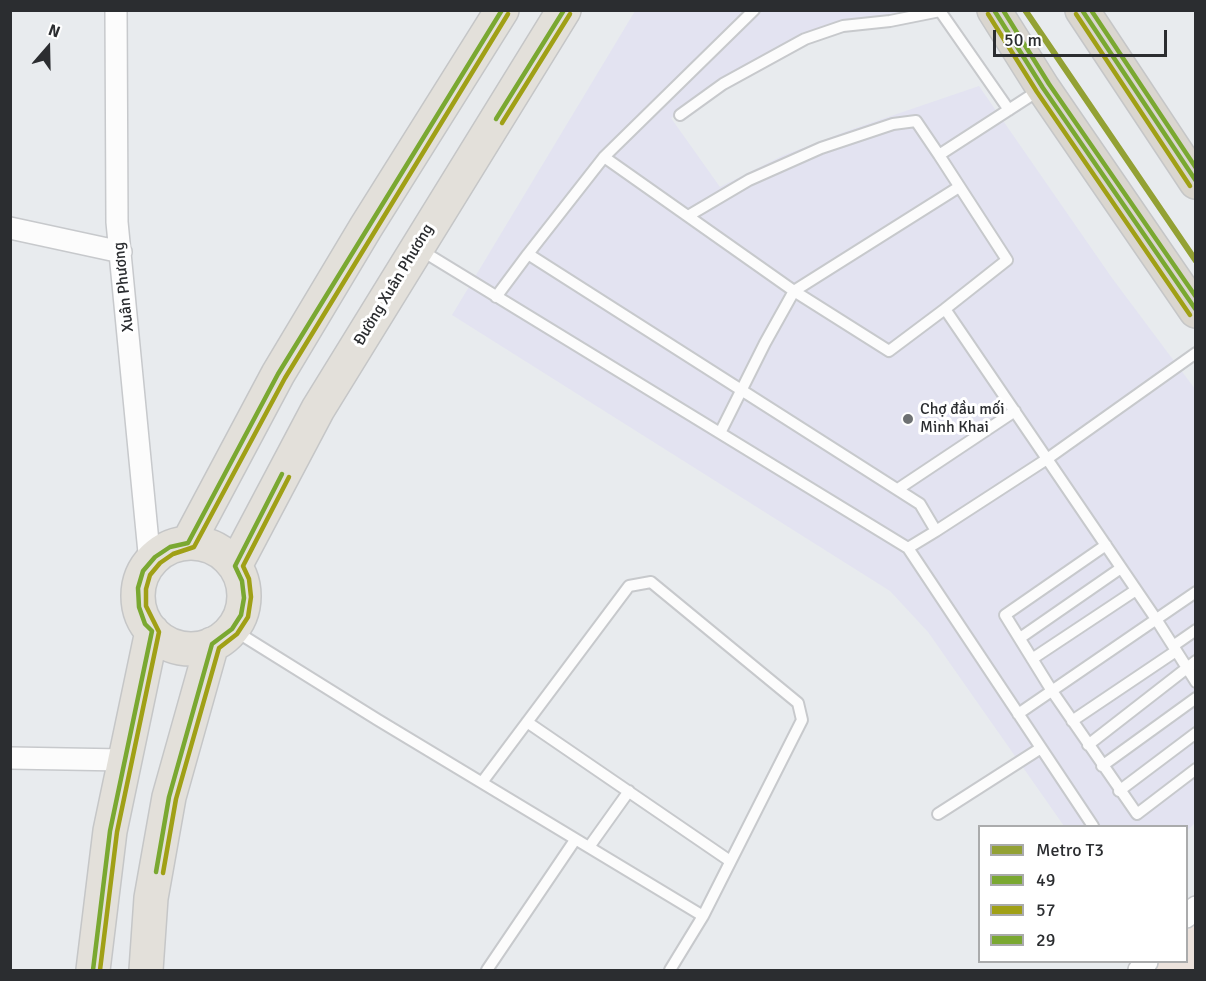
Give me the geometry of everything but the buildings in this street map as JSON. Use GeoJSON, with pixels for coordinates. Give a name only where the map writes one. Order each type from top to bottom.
{"type":"FeatureCollection","features":[{"type":"Feature","properties":{"kind":"highway"},"geometry":{"type":"LineString","coordinates":[[994,10],[1043,88],[1196,311]]}},
{"type":"Feature","properties":{"kind":"highway"},"geometry":{"type":"LineString","coordinates":[[1082,10],[1196,182]]}},
{"type":"Feature","properties":{"kind":"main road"},"geometry":{"type":"LineString","coordinates":[[188,543],[278,374],[366,227],[502,10]]}},
{"type":"Feature","properties":{"kind":"main road","name":"Đường Xuân Phương"},"geometry":{"type":"LineString","coordinates":[[235,566],[318,410],[564,10]]}},
{"type":"Feature","properties":{"kind":"main road"},"geometry":{"type":"LineString","coordinates":[[146,970],[151,898],[169,797],[222,637],[241,615],[244,598],[242,582],[235,566],[222,553],[206,545],[188,543],[170,548],[150,563],[138,588],[139,607],[145,624],[171,645],[187,649],[222,637]]}},
{"type":"Feature","properties":{"kind":"main road"},"geometry":{"type":"LineString","coordinates":[[93,970],[107,852],[123,760],[152,631]]}},
{"type":"Feature","properties":{"kind":"street","name":"Xuân Phương"},"geometry":{"type":"LineString","coordinates":[[116,10],[117,222],[150,563]]}},
{"type":"Feature","properties":{"kind":"street"},"geometry":{"type":"LineString","coordinates":[[10,228],[121,252]]}},
{"type":"Feature","properties":{"kind":"street"},"geometry":{"type":"LineString","coordinates":[[10,758],[123,760]]}},
{"type":"Feature","properties":{"kind":"lane"},"geometry":{"type":"LineString","coordinates":[[496,297],[604,157],[754,10]]}},
{"type":"Feature","properties":{"kind":"lane"},"geometry":{"type":"LineString","coordinates":[[680,115],[723,84],[805,39],[843,26],[890,21],[940,11],[1009,110]]}},
{"type":"Feature","properties":{"kind":"lane"},"geometry":{"type":"LineString","coordinates":[[939,155],[1043,88]]}},
{"type":"Feature","properties":{"kind":"lane"},"geometry":{"type":"LineString","coordinates":[[604,157],[794,291],[889,351],[1007,260],[916,121],[893,124],[821,148],[759,176],[688,216]]}},
{"type":"Feature","properties":{"kind":"lane"},"geometry":{"type":"LineString","coordinates":[[720,433],[794,291],[959,187]]}},
{"type":"Feature","properties":{"kind":"lane"},"geometry":{"type":"LineString","coordinates":[[417,247],[908,548],[1092,825]]}},
{"type":"Feature","properties":{"kind":"lane"},"geometry":{"type":"LineString","coordinates":[[528,254],[898,489],[920,504],[936,531]]}},
{"type":"Feature","properties":{"kind":"lane"},"geometry":{"type":"LineString","coordinates":[[945,309],[1174,648],[1191,664],[1196,682]]}},
{"type":"Feature","properties":{"kind":"lane"},"geometry":{"type":"LineString","coordinates":[[908,548],[1047,459],[1196,353]]}},
{"type":"Feature","properties":{"kind":"lane"},"geometry":{"type":"LineString","coordinates":[[898,489],[1015,411]]}},
{"type":"Feature","properties":{"kind":"lane"},"geometry":{"type":"LineString","coordinates":[[1106,545],[1005,615],[1052,691],[1137,814],[1196,769]]}},
{"type":"Feature","properties":{"kind":"lane"},"geometry":{"type":"LineString","coordinates":[[1020,638],[1121,568]]}},
{"type":"Feature","properties":{"kind":"lane"},"geometry":{"type":"LineString","coordinates":[[483,781],[629,586],[651,582],[798,703],[802,720],[703,916],[670,970]]}},
{"type":"Feature","properties":{"kind":"lane"},"geometry":{"type":"LineString","coordinates":[[1032,659],[1136,590]]}},
{"type":"Feature","properties":{"kind":"lane"},"geometry":{"type":"LineString","coordinates":[[1018,714],[1196,592]]}},
{"type":"Feature","properties":{"kind":"lane"},"geometry":{"type":"LineString","coordinates":[[1072,721],[1196,630]]}},
{"type":"Feature","properties":{"kind":"lane"},"geometry":{"type":"LineString","coordinates":[[222,637],[378,720],[483,781],[575,840],[703,916]]}},
{"type":"Feature","properties":{"kind":"lane"},"geometry":{"type":"LineString","coordinates":[[1088,745],[1191,664]]}},
{"type":"Feature","properties":{"kind":"lane"},"geometry":{"type":"LineString","coordinates":[[1102,766],[1196,698]]}},
{"type":"Feature","properties":{"kind":"lane"},"geometry":{"type":"LineString","coordinates":[[527,722],[730,861]]}},
{"type":"Feature","properties":{"kind":"lane"},"geometry":{"type":"LineString","coordinates":[[1119,791],[1196,733]]}},
{"type":"Feature","properties":{"kind":"lane"},"geometry":{"type":"LineString","coordinates":[[938,814],[1041,748]]}},
{"type":"Feature","properties":{"kind":"lane"},"geometry":{"type":"LineString","coordinates":[[589,847],[629,791]]}},
{"type":"Feature","properties":{"kind":"lane"},"geometry":{"type":"LineString","coordinates":[[487,970],[575,840]]}},
{"type":"Feature","properties":{"kind":"shaded area","name":"Chợ đầu mối Minh Khai"},"geometry":{"type":"Polygon","coordinates":[[[635,11],[906,11],[834,25],[698,96],[671,118],[720,187],[782,156],[979,86],[1112,278],[1195,389],[1195,823],[1188,830],[1188,825],[1063,825],[928,632],[890,591],[452,315],[635,11]]]}},
{"type":"Feature","properties":{"kind":"shaded area"},"geometry":{"type":"Polygon","coordinates":[[[1195,921],[1195,970],[1152,970],[1159,963],[1188,963],[1188,930],[1195,921]]]}},
{"type":"Feature","properties":{"kind":"metro line","name":"T3"},"geometry":{"type":"LineString","coordinates":[[1025,10],[1196,261]]}},
{"type":"Feature","properties":{"kind":"transit line","name":"49"},"geometry":{"type":"LineString","coordinates":[[93,970],[110,831],[152,631],[145,624],[139,607],[138,588],[143,571],[155,557],[170,547],[188,543],[278,374],[502,10]]}},
{"type":"Feature","properties":{"kind":"transit line","name":"49"},"geometry":{"type":"LineString","coordinates":[[496,119],[564,10]]}},
{"type":"Feature","properties":{"kind":"transit line","name":"49"},"geometry":{"type":"LineString","coordinates":[[994,10],[1043,88],[1196,310]]}},
{"type":"Feature","properties":{"kind":"transit line","name":"29"},"geometry":{"type":"LineString","coordinates":[[1003,10],[1049,84],[1196,297]]}},
{"type":"Feature","properties":{"kind":"transit line","name":"49"},"geometry":{"type":"LineString","coordinates":[[1082,10],[1196,181]]}},
{"type":"Feature","properties":{"kind":"transit line","name":"29"},"geometry":{"type":"LineString","coordinates":[[1091,10],[1196,168]]}},
{"type":"Feature","properties":{"kind":"transit line","name":"57"},"geometry":{"type":"LineString","coordinates":[[100,970],[117,832],[159,632],[146,606],[146,589],[150,575],[160,563],[173,554],[194,547],[285,378],[508,14]]}},
{"type":"Feature","properties":{"kind":"transit line","name":"57"},"geometry":{"type":"LineString","coordinates":[[502,123],[570,14]]}},
{"type":"Feature","properties":{"kind":"transit line","name":"57"},"geometry":{"type":"LineString","coordinates":[[988,14],[1037,92],[1190,315]]}},
{"type":"Feature","properties":{"kind":"transit line","name":"57"},"geometry":{"type":"LineString","coordinates":[[1076,14],[1190,186]]}},
{"type":"Feature","properties":{"kind":"transit line","name":"49"},"geometry":{"type":"LineString","coordinates":[[156,872],[169,797],[212,644],[232,629],[241,615],[244,598],[242,581],[235,566],[282,474]]}},
{"type":"Feature","properties":{"kind":"transit line","name":"57"},"geometry":{"type":"LineString","coordinates":[[163,873],[176,799],[219,648],[237,634],[248,617],[251,597],[249,579],[243,566],[289,477]]}},
{"type":"Feature","properties":{"kind":"place","name":"Chợ đầu mối Minh Khai"},"geometry":{"type":"Point","coordinates":[908,419]}}]}
